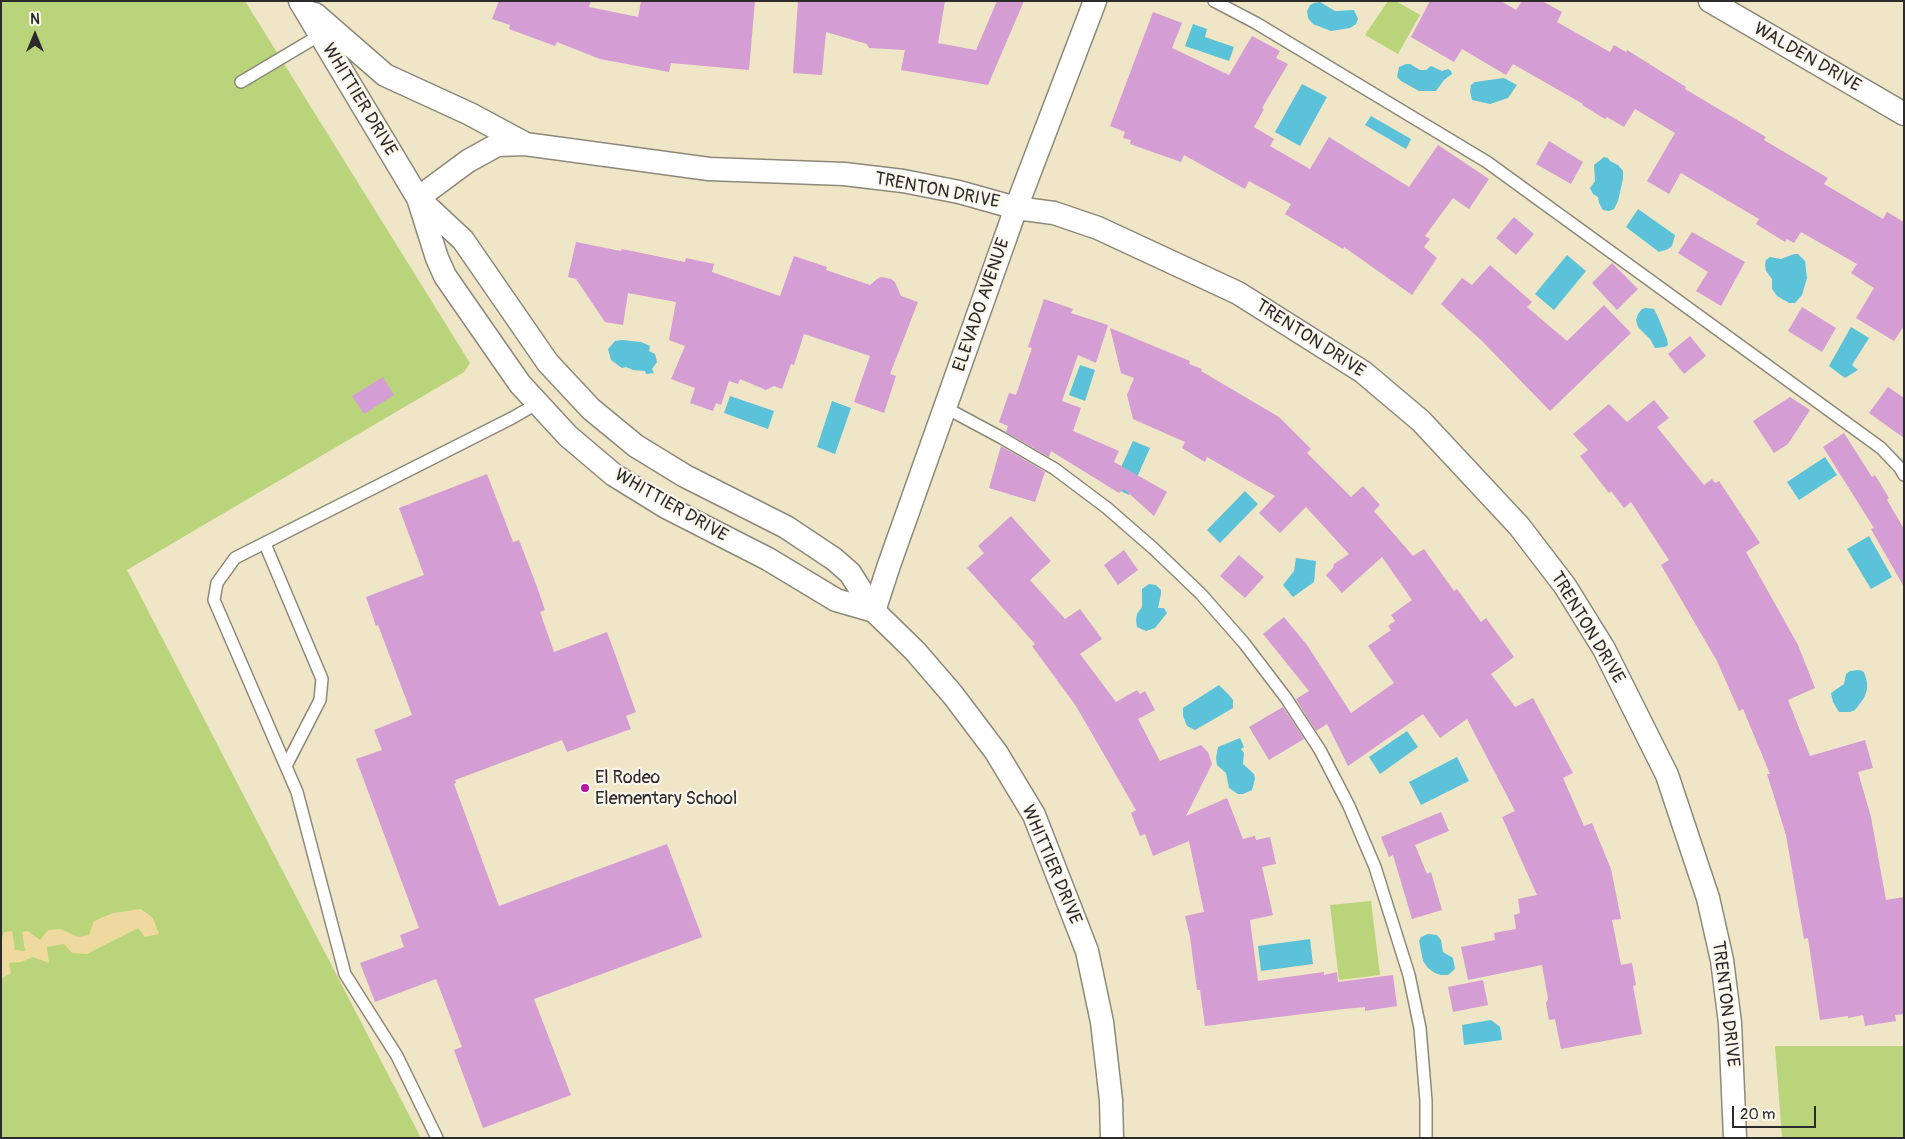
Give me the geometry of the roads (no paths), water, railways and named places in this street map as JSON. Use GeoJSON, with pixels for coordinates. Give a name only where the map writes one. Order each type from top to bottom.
{"type":"FeatureCollection","features":[{"type":"Feature","properties":{"kind":"street","name":"WHITTIER DRIVE"},"geometry":{"type":"LineString","coordinates":[[300,1],[418,198],[437,258],[445,276],[520,384],[568,436],[614,475],[666,507],[768,559],[836,600],[874,611]]}},
{"type":"Feature","properties":{"kind":"street"},"geometry":{"type":"LineString","coordinates":[[300,1],[385,75],[470,114],[525,144]]}},
{"type":"Feature","properties":{"kind":"street","name":"ELEVADO AVENUE"},"geometry":{"type":"LineString","coordinates":[[874,611],[1016,208],[1095,1]]}},
{"type":"Feature","properties":{"kind":"street","name":"WALDEN DRIVE"},"geometry":{"type":"LineString","coordinates":[[1710,1],[1904,114]]}},
{"type":"Feature","properties":{"kind":"street","name":"TRENTON DRIVE"},"geometry":{"type":"LineString","coordinates":[[418,198],[468,161],[497,144],[525,144],[709,169],[844,174],[903,181],[959,192],[1016,208],[1054,214],[1098,228],[1238,294],[1363,372],[1421,422],[1519,526],[1565,586],[1604,649],[1668,775],[1708,898],[1722,960],[1730,1023],[1735,1138]]}},
{"type":"Feature","properties":{"kind":"street","name":"WHITTIER DRIVE"},"geometry":{"type":"LineString","coordinates":[[418,198],[463,240],[548,363],[591,409],[636,446],[685,476],[786,527],[834,559],[850,573],[874,611],[915,651],[996,752],[1034,815],[1087,951],[1102,1022],[1111,1100],[1112,1138]]}},
{"type":"Feature","properties":{"kind":"lane"},"geometry":{"type":"LineString","coordinates":[[1214,1],[1256,23],[1487,162],[1881,448],[1900,468],[1904,476]]}},
{"type":"Feature","properties":{"kind":"lane"},"geometry":{"type":"LineString","coordinates":[[241,82],[320,35]]}},
{"type":"Feature","properties":{"kind":"lane"},"geometry":{"type":"LineString","coordinates":[[437,1138],[397,1056],[345,974],[297,792],[214,600],[217,583],[235,558],[512,418],[538,403]]}},
{"type":"Feature","properties":{"kind":"lane"},"geometry":{"type":"LineString","coordinates":[[946,408],[1055,469],[1107,508],[1154,548],[1201,594],[1244,644],[1286,698],[1320,750],[1349,806],[1375,867],[1409,975],[1420,1028],[1426,1100],[1426,1138]]}},
{"type":"Feature","properties":{"kind":"lane"},"geometry":{"type":"LineString","coordinates":[[265,544],[322,679],[320,700],[286,766]]}},
{"type":"Feature","properties":{"kind":"water"},"geometry":{"type":"Polygon","coordinates":[[[1320,2],[1335,11],[1354,10],[1358,19],[1356,24],[1350,28],[1331,31],[1313,24],[1308,18],[1307,11],[1310,5],[1320,2]]]}},
{"type":"Feature","properties":{"kind":"water"},"geometry":{"type":"Polygon","coordinates":[[[1193,24],[1207,29],[1205,37],[1234,47],[1229,61],[1185,46],[1193,24]]]}},
{"type":"Feature","properties":{"kind":"water"},"geometry":{"type":"Polygon","coordinates":[[[1410,64],[1420,70],[1426,70],[1431,66],[1442,71],[1448,69],[1452,74],[1444,80],[1436,91],[1419,91],[1397,77],[1399,67],[1410,64]]]}},
{"type":"Feature","properties":{"kind":"water"},"geometry":{"type":"Polygon","coordinates":[[[1504,78],[1517,85],[1508,98],[1490,104],[1472,100],[1471,85],[1475,82],[1504,78]]]}},
{"type":"Feature","properties":{"kind":"water"},"geometry":{"type":"Polygon","coordinates":[[[1302,84],[1327,97],[1300,146],[1275,132],[1302,84]]]}},
{"type":"Feature","properties":{"kind":"water"},"geometry":{"type":"Polygon","coordinates":[[[1371,116],[1411,139],[1406,149],[1365,125],[1371,116]]]}},
{"type":"Feature","properties":{"kind":"water"},"geometry":{"type":"Polygon","coordinates":[[[1604,157],[1618,165],[1623,171],[1618,201],[1614,209],[1609,211],[1603,210],[1598,197],[1593,194],[1590,188],[1595,181],[1594,165],[1604,157]]]}},
{"type":"Feature","properties":{"kind":"water"},"geometry":{"type":"Polygon","coordinates":[[[1638,209],[1675,235],[1672,246],[1659,252],[1626,227],[1638,209]]]}},
{"type":"Feature","properties":{"kind":"water"},"geometry":{"type":"Polygon","coordinates":[[[1798,254],[1805,261],[1807,278],[1802,295],[1795,303],[1789,303],[1777,296],[1772,289],[1772,279],[1766,271],[1765,265],[1766,260],[1770,257],[1781,259],[1798,254]]]}},
{"type":"Feature","properties":{"kind":"water"},"geometry":{"type":"Polygon","coordinates":[[[1567,255],[1586,271],[1554,310],[1535,294],[1567,255]]]}},
{"type":"Feature","properties":{"kind":"water"},"geometry":{"type":"Polygon","coordinates":[[[1642,309],[1654,309],[1658,317],[1667,339],[1668,345],[1665,347],[1655,348],[1650,339],[1638,327],[1636,320],[1638,314],[1642,309]]]}},
{"type":"Feature","properties":{"kind":"water"},"geometry":{"type":"Polygon","coordinates":[[[1851,327],[1869,338],[1852,365],[1858,370],[1845,378],[1829,366],[1851,327]]]}},
{"type":"Feature","properties":{"kind":"water"},"geometry":{"type":"Polygon","coordinates":[[[615,341],[641,342],[650,346],[649,351],[655,354],[657,362],[652,369],[654,373],[646,374],[645,371],[626,367],[622,368],[611,360],[608,349],[615,341]]]}},
{"type":"Feature","properties":{"kind":"water"},"geometry":{"type":"Polygon","coordinates":[[[1080,365],[1095,370],[1085,401],[1069,395],[1080,365]]]}},
{"type":"Feature","properties":{"kind":"water"},"geometry":{"type":"Polygon","coordinates":[[[730,396],[774,411],[768,429],[724,413],[730,396]]]}},
{"type":"Feature","properties":{"kind":"water"},"geometry":{"type":"Polygon","coordinates":[[[832,401],[851,408],[835,454],[817,447],[832,401]]]}},
{"type":"Feature","properties":{"kind":"water"},"geometry":{"type":"Polygon","coordinates":[[[1133,441],[1150,448],[1129,495],[1112,487],[1133,441]]]}},
{"type":"Feature","properties":{"kind":"water"},"geometry":{"type":"Polygon","coordinates":[[[1825,457],[1837,475],[1799,500],[1787,482],[1825,457]]]}},
{"type":"Feature","properties":{"kind":"water"},"geometry":{"type":"Polygon","coordinates":[[[1245,491],[1258,504],[1220,543],[1207,530],[1245,491]]]}},
{"type":"Feature","properties":{"kind":"water"},"geometry":{"type":"Polygon","coordinates":[[[1869,536],[1892,577],[1871,589],[1847,549],[1869,536]]]}},
{"type":"Feature","properties":{"kind":"water"},"geometry":{"type":"Polygon","coordinates":[[[1296,558],[1316,561],[1314,582],[1293,597],[1283,585],[1294,571],[1296,558]]]}},
{"type":"Feature","properties":{"kind":"water"},"geometry":{"type":"Polygon","coordinates":[[[1149,584],[1156,585],[1161,590],[1158,608],[1164,608],[1167,613],[1155,628],[1146,631],[1137,627],[1136,620],[1137,614],[1142,607],[1142,589],[1149,584]]]}},
{"type":"Feature","properties":{"kind":"water"},"geometry":{"type":"Polygon","coordinates":[[[1860,670],[1864,672],[1867,682],[1864,698],[1855,710],[1839,712],[1833,702],[1831,693],[1844,684],[1846,674],[1850,671],[1860,670]]]}},
{"type":"Feature","properties":{"kind":"water"},"geometry":{"type":"Polygon","coordinates":[[[1219,685],[1233,700],[1233,708],[1195,730],[1187,726],[1183,716],[1183,708],[1219,685]]]}},
{"type":"Feature","properties":{"kind":"water"},"geometry":{"type":"Polygon","coordinates":[[[1407,731],[1418,747],[1380,774],[1369,757],[1407,731]]]}},
{"type":"Feature","properties":{"kind":"water"},"geometry":{"type":"Polygon","coordinates":[[[1240,738],[1244,747],[1241,749],[1244,753],[1243,764],[1254,774],[1255,779],[1252,790],[1243,794],[1238,794],[1229,788],[1226,773],[1217,765],[1216,758],[1218,747],[1240,738]]]}},
{"type":"Feature","properties":{"kind":"water"},"geometry":{"type":"Polygon","coordinates":[[[1457,757],[1469,781],[1421,805],[1409,782],[1457,757]]]}},
{"type":"Feature","properties":{"kind":"water"},"geometry":{"type":"Polygon","coordinates":[[[1428,934],[1437,935],[1441,940],[1443,952],[1453,958],[1455,969],[1448,975],[1435,973],[1423,961],[1419,941],[1421,937],[1428,934]]]}},
{"type":"Feature","properties":{"kind":"water"},"geometry":{"type":"Polygon","coordinates":[[[1310,939],[1313,964],[1261,971],[1258,946],[1310,939]]]}},
{"type":"Feature","properties":{"kind":"water"},"geometry":{"type":"Polygon","coordinates":[[[1491,1020],[1500,1027],[1502,1040],[1464,1045],[1462,1025],[1491,1020]]]}},
{"type":"Feature","properties":{"kind":"place","name":"El Rodeo Elementary School"},"geometry":{"type":"Point","coordinates":[585,788]}}]}
